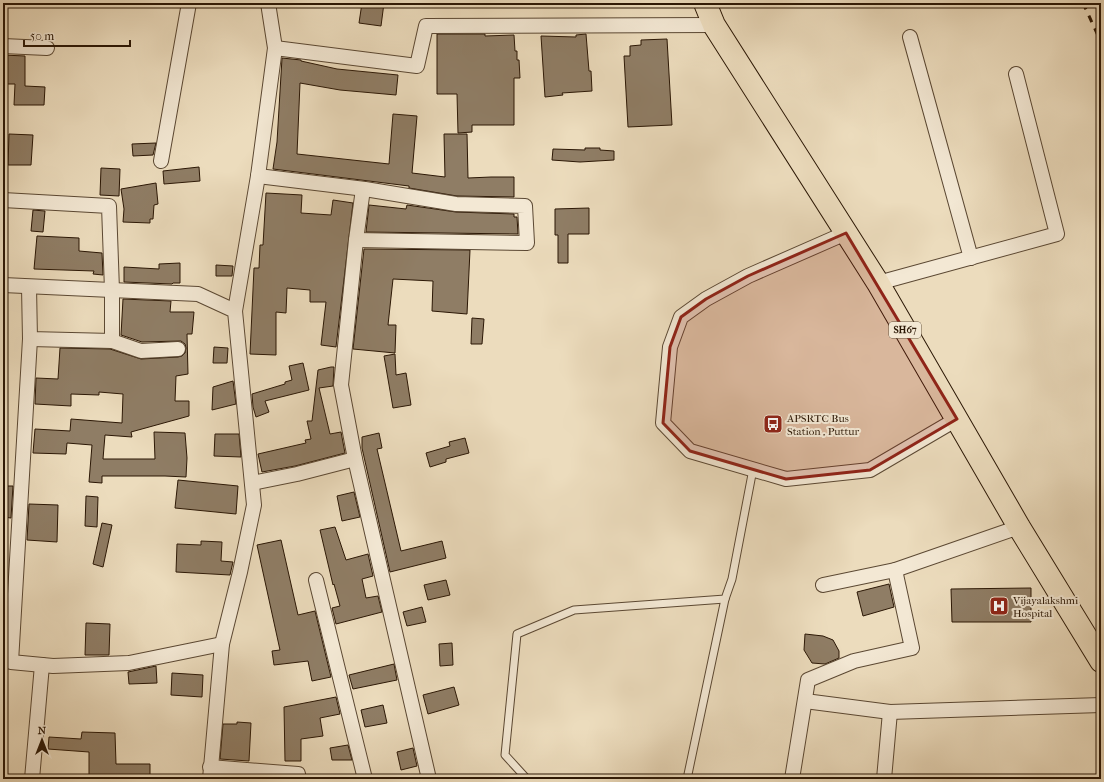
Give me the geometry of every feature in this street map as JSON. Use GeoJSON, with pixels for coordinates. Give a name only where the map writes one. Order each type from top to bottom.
{"type":"FeatureCollection","features":[{"type":"Feature","properties":{"kind":"main road","name":"SH67"},"geometry":{"type":"LineString","coordinates":[[705,3],[714,25],[878,283],[1019,527],[1101,661]]}},
{"type":"Feature","properties":{"kind":"street"},"geometry":{"type":"LineString","coordinates":[[161,161],[189,3]]}},
{"type":"Feature","properties":{"kind":"street"},"geometry":{"type":"LineString","coordinates":[[268,3],[275,48],[258,176],[235,311],[254,506],[240,572],[222,644],[210,773],[298,774],[299,779]]}},
{"type":"Feature","properties":{"kind":"street"},"geometry":{"type":"LineString","coordinates":[[275,48],[417,66],[426,26],[714,25]]}},
{"type":"Feature","properties":{"kind":"street"},"geometry":{"type":"LineString","coordinates":[[910,38],[970,258]]}},
{"type":"Feature","properties":{"kind":"street"},"geometry":{"type":"LineString","coordinates":[[3,46],[47,48]]}},
{"type":"Feature","properties":{"kind":"street"},"geometry":{"type":"LineString","coordinates":[[878,283],[1057,234],[1016,74]]}},
{"type":"Feature","properties":{"kind":"street"},"geometry":{"type":"LineString","coordinates":[[258,176],[363,189],[456,204],[524,206],[527,244],[356,240]]}},
{"type":"Feature","properties":{"kind":"street"},"geometry":{"type":"LineString","coordinates":[[363,189],[356,240],[341,385],[355,459],[430,779]]}},
{"type":"Feature","properties":{"kind":"street"},"geometry":{"type":"LineString","coordinates":[[3,200],[109,206],[112,341]]}},
{"type":"Feature","properties":{"kind":"street"},"geometry":{"type":"LineString","coordinates":[[846,233],[748,276],[706,298],[681,317],[670,348],[662,423],[690,451],[786,479],[870,470],[957,419]]}},
{"type":"Feature","properties":{"kind":"street"},"geometry":{"type":"LineString","coordinates":[[3,285],[198,294],[235,311]]}},
{"type":"Feature","properties":{"kind":"street"},"geometry":{"type":"LineString","coordinates":[[29,287],[30,340],[11,662],[53,666],[128,663],[222,644]]}},
{"type":"Feature","properties":{"kind":"street"},"geometry":{"type":"LineString","coordinates":[[30,340],[112,341],[141,351],[178,349]]}},
{"type":"Feature","properties":{"kind":"street"},"geometry":{"type":"LineString","coordinates":[[252,482],[297,474],[355,459]]}},
{"type":"Feature","properties":{"kind":"street"},"geometry":{"type":"LineString","coordinates":[[823,585],[895,570],[1019,527]]}},
{"type":"Feature","properties":{"kind":"street"},"geometry":{"type":"LineString","coordinates":[[792,779],[808,680],[854,661],[912,648],[895,570]]}},
{"type":"Feature","properties":{"kind":"street"},"geometry":{"type":"LineString","coordinates":[[316,580],[365,779]]}},
{"type":"Feature","properties":{"kind":"street"},"geometry":{"type":"LineString","coordinates":[[32,779],[42,665]]}},
{"type":"Feature","properties":{"kind":"street"},"geometry":{"type":"LineString","coordinates":[[805,701],[890,712],[1101,705]]}},
{"type":"Feature","properties":{"kind":"street"},"geometry":{"type":"LineString","coordinates":[[884,779],[890,712]]}},
{"type":"Feature","properties":{"kind":"lane"},"geometry":{"type":"LineString","coordinates":[[687,779],[725,599],[732,579],[754,469]]}},
{"type":"Feature","properties":{"kind":"lane"},"geometry":{"type":"LineString","coordinates":[[527,779],[505,755],[517,634],[574,610],[725,599]]}},
{"type":"Feature","properties":{"kind":"highlighted area"},"geometry":{"type":"Polygon","coordinates":[[[846,233],[957,419],[870,470],[786,479],[690,451],[663,423],[670,347],[681,317],[706,299],[748,276],[846,233]]]}},
{"type":"Feature","properties":{"kind":"building"},"geometry":{"type":"Polygon","coordinates":[[[362,3],[384,3],[381,26],[359,23],[362,3]]]}},
{"type":"Feature","properties":{"kind":"building"},"geometry":{"type":"Polygon","coordinates":[[[437,34],[485,34],[485,36],[514,35],[515,51],[517,51],[517,60],[519,60],[520,78],[514,78],[514,125],[472,125],[472,132],[458,133],[457,94],[437,94],[437,34]]]}},
{"type":"Feature","properties":{"kind":"building"},"geometry":{"type":"Polygon","coordinates":[[[586,34],[592,91],[562,93],[563,95],[545,97],[541,36],[576,37],[576,35],[586,34]]]}},
{"type":"Feature","properties":{"kind":"building"},"geometry":{"type":"Polygon","coordinates":[[[667,39],[672,125],[628,127],[624,56],[630,56],[630,46],[641,45],[641,40],[667,39]]]}},
{"type":"Feature","properties":{"kind":"building"},"geometry":{"type":"Polygon","coordinates":[[[3,55],[25,56],[25,86],[45,87],[44,105],[14,105],[15,84],[3,84],[3,55]]]}},
{"type":"Feature","properties":{"kind":"building"},"geometry":{"type":"Polygon","coordinates":[[[282,58],[301,60],[337,69],[398,75],[396,95],[340,90],[300,83],[297,154],[389,164],[393,114],[417,116],[412,173],[445,177],[444,134],[467,134],[468,178],[514,177],[514,197],[457,196],[409,188],[409,186],[273,169],[277,142],[282,58]]]}},
{"type":"Feature","properties":{"kind":"building"},"geometry":{"type":"Polygon","coordinates":[[[9,134],[33,135],[31,165],[8,165],[9,134]]]}},
{"type":"Feature","properties":{"kind":"building"},"geometry":{"type":"Polygon","coordinates":[[[156,143],[153,155],[133,156],[132,144],[156,143]]]}},
{"type":"Feature","properties":{"kind":"building"},"geometry":{"type":"Polygon","coordinates":[[[585,148],[600,148],[600,150],[614,151],[614,160],[580,162],[552,160],[553,149],[585,150],[585,148]]]}},
{"type":"Feature","properties":{"kind":"building"},"geometry":{"type":"Polygon","coordinates":[[[199,167],[200,181],[164,184],[163,171],[199,167]]]}},
{"type":"Feature","properties":{"kind":"building"},"geometry":{"type":"Polygon","coordinates":[[[101,168],[120,169],[119,196],[100,195],[101,168]]]}},
{"type":"Feature","properties":{"kind":"building"},"geometry":{"type":"Polygon","coordinates":[[[156,183],[158,204],[154,205],[153,219],[150,219],[150,223],[123,222],[124,209],[121,189],[156,183]]]}},
{"type":"Feature","properties":{"kind":"building"},"geometry":{"type":"Polygon","coordinates":[[[266,193],[302,195],[301,213],[331,215],[333,200],[353,203],[336,347],[321,345],[326,302],[310,302],[310,290],[287,288],[286,313],[276,312],[276,355],[250,354],[254,268],[259,268],[260,245],[263,245],[266,193]]]}},
{"type":"Feature","properties":{"kind":"building"},"geometry":{"type":"Polygon","coordinates":[[[369,205],[406,209],[407,205],[456,212],[514,214],[514,217],[517,217],[518,234],[366,232],[369,205]]]}},
{"type":"Feature","properties":{"kind":"building"},"geometry":{"type":"Polygon","coordinates":[[[589,208],[589,234],[568,234],[568,263],[558,263],[558,235],[555,235],[555,209],[589,208]]]}},
{"type":"Feature","properties":{"kind":"building"},"geometry":{"type":"Polygon","coordinates":[[[33,210],[45,211],[43,232],[31,231],[33,210]]]}},
{"type":"Feature","properties":{"kind":"building"},"geometry":{"type":"Polygon","coordinates":[[[37,236],[79,238],[79,251],[102,253],[103,275],[93,274],[94,271],[34,269],[37,236]]]}},
{"type":"Feature","properties":{"kind":"building"},"geometry":{"type":"Polygon","coordinates":[[[364,249],[470,250],[467,314],[432,311],[433,281],[393,279],[388,325],[396,325],[395,353],[353,349],[364,249]]]}},
{"type":"Feature","properties":{"kind":"building"},"geometry":{"type":"Polygon","coordinates":[[[180,263],[180,283],[124,282],[124,267],[159,269],[159,264],[180,263]]]}},
{"type":"Feature","properties":{"kind":"building"},"geometry":{"type":"Polygon","coordinates":[[[216,265],[233,266],[232,276],[216,276],[216,265]]]}},
{"type":"Feature","properties":{"kind":"building"},"geometry":{"type":"Polygon","coordinates":[[[123,299],[171,301],[170,312],[194,312],[192,334],[187,334],[188,374],[176,376],[175,401],[189,401],[189,416],[131,432],[132,437],[105,435],[103,459],[155,459],[154,432],[185,433],[187,458],[186,477],[102,476],[102,483],[89,482],[92,445],[67,443],[66,454],[33,453],[35,429],[70,431],[71,419],[122,423],[123,394],[99,392],[99,395],[71,394],[71,406],[35,404],[36,378],[58,379],[60,348],[110,349],[141,359],[178,357],[185,353],[185,344],[181,341],[142,342],[121,335],[123,299]]]}},
{"type":"Feature","properties":{"kind":"building"},"geometry":{"type":"Polygon","coordinates":[[[472,318],[484,319],[482,344],[471,344],[472,318]]]}},
{"type":"Feature","properties":{"kind":"building"},"geometry":{"type":"Polygon","coordinates":[[[214,347],[228,348],[227,363],[213,363],[214,347]]]}},
{"type":"Feature","properties":{"kind":"building"},"geometry":{"type":"Polygon","coordinates":[[[395,354],[396,375],[406,373],[411,405],[393,408],[384,356],[395,354]]]}},
{"type":"Feature","properties":{"kind":"building"},"geometry":{"type":"Polygon","coordinates":[[[303,363],[309,390],[265,401],[269,412],[256,417],[253,407],[252,394],[285,384],[285,382],[292,380],[289,366],[303,363]]]}},
{"type":"Feature","properties":{"kind":"building"},"geometry":{"type":"Polygon","coordinates":[[[334,367],[333,386],[319,388],[330,434],[341,432],[345,453],[295,466],[262,472],[258,454],[306,443],[305,440],[311,439],[307,421],[312,421],[318,370],[334,367]]]}},
{"type":"Feature","properties":{"kind":"building"},"geometry":{"type":"Polygon","coordinates":[[[233,381],[236,404],[212,410],[213,387],[233,381]]]}},
{"type":"Feature","properties":{"kind":"building"},"geometry":{"type":"Polygon","coordinates":[[[379,433],[382,448],[377,449],[401,551],[442,541],[446,558],[390,572],[362,448],[362,437],[379,433]]]}},
{"type":"Feature","properties":{"kind":"building"},"geometry":{"type":"Polygon","coordinates":[[[215,434],[239,434],[241,457],[214,456],[215,434]]]}},
{"type":"Feature","properties":{"kind":"building"},"geometry":{"type":"Polygon","coordinates":[[[465,438],[469,453],[446,459],[446,462],[430,467],[426,453],[450,446],[449,442],[465,438]]]}},
{"type":"Feature","properties":{"kind":"building"},"geometry":{"type":"Polygon","coordinates":[[[178,480],[238,486],[236,514],[175,508],[178,480]]]}},
{"type":"Feature","properties":{"kind":"building"},"geometry":{"type":"Polygon","coordinates":[[[4,486],[13,486],[11,518],[3,517],[4,486]]]}},
{"type":"Feature","properties":{"kind":"building"},"geometry":{"type":"Polygon","coordinates":[[[354,492],[360,517],[342,521],[337,496],[354,492]]]}},
{"type":"Feature","properties":{"kind":"building"},"geometry":{"type":"Polygon","coordinates":[[[86,496],[98,497],[97,527],[85,526],[86,496]]]}},
{"type":"Feature","properties":{"kind":"building"},"geometry":{"type":"Polygon","coordinates":[[[29,504],[58,505],[57,542],[27,540],[29,504]]]}},
{"type":"Feature","properties":{"kind":"building"},"geometry":{"type":"Polygon","coordinates":[[[102,523],[112,525],[103,567],[93,564],[102,523]]]}},
{"type":"Feature","properties":{"kind":"building"},"geometry":{"type":"Polygon","coordinates":[[[335,527],[346,560],[368,554],[373,576],[362,579],[366,598],[378,596],[382,612],[336,624],[332,608],[340,606],[334,584],[333,585],[320,530],[335,527]]]}},
{"type":"Feature","properties":{"kind":"building"},"geometry":{"type":"Polygon","coordinates":[[[281,540],[298,615],[315,611],[331,677],[312,681],[308,661],[274,665],[272,651],[280,650],[257,545],[281,540]]]}},
{"type":"Feature","properties":{"kind":"building"},"geometry":{"type":"Polygon","coordinates":[[[201,541],[222,542],[221,561],[233,562],[230,575],[176,572],[177,544],[201,545],[201,541]]]}},
{"type":"Feature","properties":{"kind":"building"},"geometry":{"type":"Polygon","coordinates":[[[446,580],[450,595],[428,600],[424,585],[446,580]]]}},
{"type":"Feature","properties":{"kind":"building"},"geometry":{"type":"Polygon","coordinates":[[[889,584],[894,607],[863,616],[857,592],[889,584]]]}},
{"type":"Feature","properties":{"kind":"building"},"geometry":{"type":"Polygon","coordinates":[[[1031,588],[1031,622],[952,622],[951,589],[1031,588]]]}},
{"type":"Feature","properties":{"kind":"building"},"geometry":{"type":"Polygon","coordinates":[[[422,607],[426,622],[407,626],[403,612],[422,607]]]}},
{"type":"Feature","properties":{"kind":"building"},"geometry":{"type":"Polygon","coordinates":[[[86,623],[110,624],[109,655],[85,655],[86,623]]]}},
{"type":"Feature","properties":{"kind":"building"},"geometry":{"type":"Polygon","coordinates":[[[805,634],[823,636],[833,640],[839,651],[839,658],[825,664],[812,663],[804,650],[805,634]]]}},
{"type":"Feature","properties":{"kind":"building"},"geometry":{"type":"Polygon","coordinates":[[[452,643],[453,665],[440,666],[439,644],[452,643]]]}},
{"type":"Feature","properties":{"kind":"building"},"geometry":{"type":"Polygon","coordinates":[[[394,664],[397,680],[353,689],[349,675],[394,664]]]}},
{"type":"Feature","properties":{"kind":"building"},"geometry":{"type":"Polygon","coordinates":[[[156,666],[157,683],[129,684],[128,672],[156,666]]]}},
{"type":"Feature","properties":{"kind":"building"},"geometry":{"type":"Polygon","coordinates":[[[172,673],[203,675],[202,697],[171,695],[172,673]]]}},
{"type":"Feature","properties":{"kind":"building"},"geometry":{"type":"Polygon","coordinates":[[[454,687],[459,705],[428,714],[423,695],[454,687]]]}},
{"type":"Feature","properties":{"kind":"building"},"geometry":{"type":"Polygon","coordinates":[[[336,697],[340,714],[320,718],[323,736],[301,739],[301,761],[285,761],[284,707],[336,697]]]}},
{"type":"Feature","properties":{"kind":"building"},"geometry":{"type":"Polygon","coordinates":[[[383,705],[387,723],[365,727],[361,710],[383,705]]]}},
{"type":"Feature","properties":{"kind":"building"},"geometry":{"type":"Polygon","coordinates":[[[237,722],[251,723],[249,761],[220,759],[223,724],[237,724],[237,722]]]}},
{"type":"Feature","properties":{"kind":"building"},"geometry":{"type":"Polygon","coordinates":[[[82,732],[115,733],[116,764],[150,764],[150,779],[89,779],[89,752],[48,749],[49,737],[81,739],[82,732]]]}},
{"type":"Feature","properties":{"kind":"building"},"geometry":{"type":"Polygon","coordinates":[[[348,745],[352,760],[332,760],[330,748],[348,745]]]}},
{"type":"Feature","properties":{"kind":"building"},"geometry":{"type":"Polygon","coordinates":[[[413,748],[417,766],[401,770],[397,752],[413,748]]]}},
{"type":"Feature","properties":{"kind":"railway"},"geometry":{"type":"LineString","coordinates":[[1083,3],[1101,42]]}},
{"type":"Feature","properties":{"kind":"place","name":"APSRTC Bus Station , Puttur"},"geometry":{"type":"Point","coordinates":[773,424]}},
{"type":"Feature","properties":{"kind":"place","name":"Vijayalakshmi Hospital"},"geometry":{"type":"Point","coordinates":[999,606]}}]}
